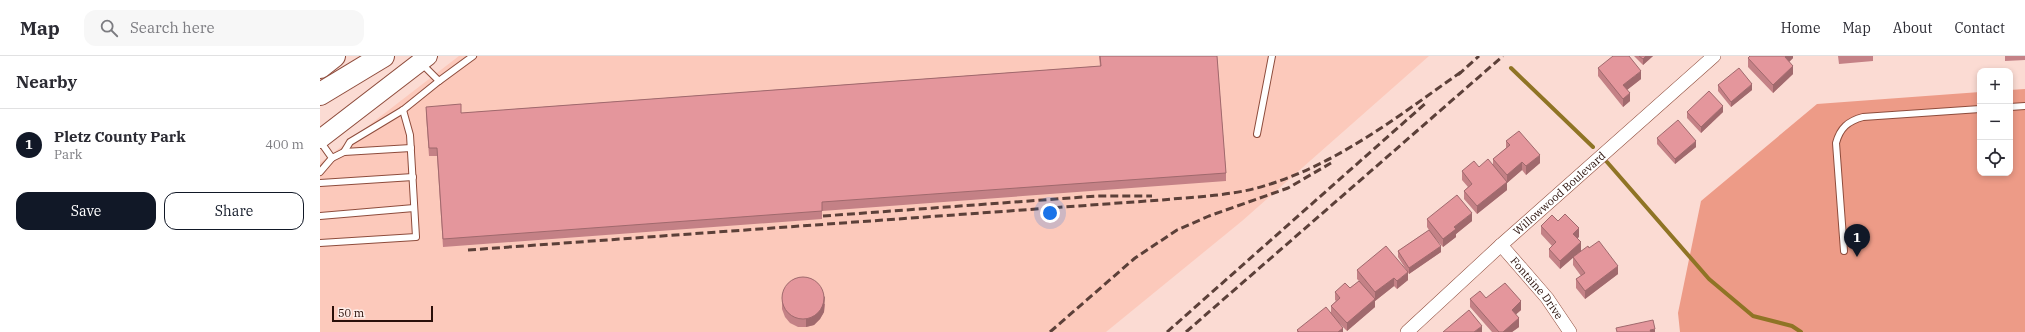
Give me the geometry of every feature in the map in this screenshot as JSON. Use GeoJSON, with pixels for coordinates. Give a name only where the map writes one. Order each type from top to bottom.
{"type":"FeatureCollection","features":[{"type":"Feature","properties":{"kind":"highway"},"geometry":{"type":"LineString","coordinates":[[320,67],[334,56]]}},
{"type":"Feature","properties":{"kind":"highway"},"geometry":{"type":"LineString","coordinates":[[320,94],[383,56]]}},
{"type":"Feature","properties":{"kind":"main road"},"geometry":{"type":"LineString","coordinates":[[320,140],[424,59]]}},
{"type":"Feature","properties":{"kind":"street","name":"Willowwood Boulevard"},"geometry":{"type":"LineString","coordinates":[[1407,332],[1501,245],[1714,56]]}},
{"type":"Feature","properties":{"kind":"street","name":"Fontaine Drive"},"geometry":{"type":"LineString","coordinates":[[1501,245],[1547,298],[1570,332]]}},
{"type":"Feature","properties":{"kind":"lane"},"geometry":{"type":"LineString","coordinates":[[344,152],[350,142],[403,110],[473,56]]}},
{"type":"Feature","properties":{"kind":"lane"},"geometry":{"type":"LineString","coordinates":[[1257,134],[1272,56]]}},
{"type":"Feature","properties":{"kind":"lane"},"geometry":{"type":"LineString","coordinates":[[424,59],[439,81]]}},
{"type":"Feature","properties":{"kind":"lane"},"geometry":{"type":"LineString","coordinates":[[2013,107],[2025,106]]}},
{"type":"Feature","properties":{"kind":"lane"},"geometry":{"type":"LineString","coordinates":[[1844,251],[1836,143],[1844,126],[1852,120],[1863,117],[1977,109]]}},
{"type":"Feature","properties":{"kind":"lane"},"geometry":{"type":"LineString","coordinates":[[320,243],[416,237],[410,135],[403,110]]}},
{"type":"Feature","properties":{"kind":"lane"},"geometry":{"type":"LineString","coordinates":[[320,140],[332,158]]}},
{"type":"Feature","properties":{"kind":"lane"},"geometry":{"type":"LineString","coordinates":[[320,172],[332,158],[344,152],[411,148]]}},
{"type":"Feature","properties":{"kind":"lane"},"geometry":{"type":"LineString","coordinates":[[320,183],[413,177]]}},
{"type":"Feature","properties":{"kind":"lane"},"geometry":{"type":"LineString","coordinates":[[320,216],[414,208]]}},
{"type":"Feature","properties":{"kind":"shaded area"},"geometry":{"type":"Polygon","coordinates":[[[459,56],[1429,56],[1242,221],[1106,332],[320,332],[320,163],[459,56]]]}},
{"type":"Feature","properties":{"kind":"shaded area"},"geometry":{"type":"Polygon","coordinates":[[[2025,89],[2025,332],[1680,332],[1678,313],[1701,201],[1817,104],[1977,92],[1977,176],[2013,176],[2013,90],[2025,89]]]}},
{"type":"Feature","properties":{"kind":"building"},"geometry":{"type":"Polygon","coordinates":[[[1100,56],[1217,56],[1226,173],[822,202],[822,211],[443,239],[437,148],[429,148],[426,107],[461,104],[461,113],[1101,66],[1100,56]]]}},
{"type":"Feature","properties":{"kind":"building"},"geometry":{"type":"Polygon","coordinates":[[[1613,56],[1629,56],[1641,71],[1623,85],[1630,93],[1623,99],[1598,68],[1613,56]]]}},
{"type":"Feature","properties":{"kind":"building"},"geometry":{"type":"Polygon","coordinates":[[[1639,56],[1646,56],[1643,59],[1639,56]]]}},
{"type":"Feature","properties":{"kind":"building"},"geometry":{"type":"Polygon","coordinates":[[[1750,56],[1786,56],[1785,57],[1793,66],[1773,85],[1748,58],[1750,56]]]}},
{"type":"Feature","properties":{"kind":"building"},"geometry":{"type":"Polygon","coordinates":[[[1739,68],[1752,84],[1731,102],[1718,85],[1739,68]]]}},
{"type":"Feature","properties":{"kind":"building"},"geometry":{"type":"Polygon","coordinates":[[[1709,91],[1723,106],[1701,127],[1687,112],[1709,91]]]}},
{"type":"Feature","properties":{"kind":"building"},"geometry":{"type":"Polygon","coordinates":[[[1678,120],[1696,141],[1675,159],[1657,138],[1678,120]]]}},
{"type":"Feature","properties":{"kind":"building"},"geometry":{"type":"Polygon","coordinates":[[[1519,131],[1540,155],[1526,166],[1522,162],[1507,175],[1493,159],[1510,145],[1506,141],[1519,131]]]}},
{"type":"Feature","properties":{"kind":"building"},"geometry":{"type":"Polygon","coordinates":[[[1488,159],[1507,182],[1477,206],[1464,191],[1472,184],[1462,171],[1474,161],[1479,167],[1488,159]]]}},
{"type":"Feature","properties":{"kind":"building"},"geometry":{"type":"Polygon","coordinates":[[[1457,195],[1472,213],[1454,227],[1456,229],[1443,239],[1427,219],[1457,195]]]}},
{"type":"Feature","properties":{"kind":"building"},"geometry":{"type":"Polygon","coordinates":[[[1565,214],[1579,228],[1573,234],[1581,242],[1560,261],[1549,249],[1556,242],[1541,226],[1552,215],[1558,221],[1565,214]]]}},
{"type":"Feature","properties":{"kind":"building"},"geometry":{"type":"Polygon","coordinates":[[[1429,230],[1441,246],[1409,268],[1398,251],[1429,230]]]}},
{"type":"Feature","properties":{"kind":"building"},"geometry":{"type":"Polygon","coordinates":[[[1599,241],[1618,266],[1585,291],[1576,279],[1585,273],[1573,257],[1588,246],[1589,248],[1599,241]]]}},
{"type":"Feature","properties":{"kind":"building"},"geometry":{"type":"Polygon","coordinates":[[[1386,246],[1408,272],[1397,281],[1394,278],[1375,292],[1357,270],[1386,246]]]}},
{"type":"Feature","properties":{"kind":"building"},"geometry":{"type":"Polygon","coordinates":[[[799,277],[807,277],[815,280],[821,286],[824,298],[821,310],[815,316],[807,319],[799,319],[791,316],[785,310],[782,302],[782,294],[785,286],[791,280],[799,277]]]}},
{"type":"Feature","properties":{"kind":"building"},"geometry":{"type":"Polygon","coordinates":[[[1359,281],[1375,299],[1347,323],[1331,306],[1340,298],[1335,292],[1345,283],[1350,288],[1359,281]]]}},
{"type":"Feature","properties":{"kind":"building"},"geometry":{"type":"Polygon","coordinates":[[[1505,283],[1521,301],[1512,310],[1519,318],[1503,332],[1499,332],[1470,299],[1480,291],[1486,298],[1505,283]]]}},
{"type":"Feature","properties":{"kind":"building"},"geometry":{"type":"Polygon","coordinates":[[[1326,307],[1343,328],[1338,332],[1299,332],[1297,330],[1326,307]]]}},
{"type":"Feature","properties":{"kind":"building"},"geometry":{"type":"Polygon","coordinates":[[[1469,310],[1482,326],[1474,332],[1443,332],[1469,310]]]}},
{"type":"Feature","properties":{"kind":"building"},"geometry":{"type":"Polygon","coordinates":[[[1653,320],[1655,329],[1650,330],[1651,332],[1617,332],[1616,328],[1653,320]]]}},
{"type":"Feature","properties":{"kind":"waterway"},"geometry":{"type":"LineString","coordinates":[[1511,68],[1593,147]]}},
{"type":"Feature","properties":{"kind":"waterway"},"geometry":{"type":"LineString","coordinates":[[1607,162],[1709,279],[1753,316],[1792,326],[1801,332]]}},
{"type":"Feature","properties":{"kind":"railway"},"geometry":{"type":"LineString","coordinates":[[1458,75],[1479,56]]}},
{"type":"Feature","properties":{"kind":"railway"},"geometry":{"type":"LineString","coordinates":[[1186,332],[1503,56]]}},
{"type":"Feature","properties":{"kind":"railway"},"geometry":{"type":"LineString","coordinates":[[468,250],[1161,200],[1245,191],[1285,179],[1339,154],[1389,123],[1461,72]]}},
{"type":"Feature","properties":{"kind":"railway"},"geometry":{"type":"LineString","coordinates":[[1167,332],[1427,102]]}},
{"type":"Feature","properties":{"kind":"railway"},"geometry":{"type":"LineString","coordinates":[[1050,332],[1135,258],[1177,230],[1209,216],[1288,188],[1331,163]]}},
{"type":"Feature","properties":{"kind":"railway"},"geometry":{"type":"LineString","coordinates":[[823,216],[1097,196],[1152,196]]}},
{"type":"Feature","properties":{"kind":"place","name":"Pletz County Park"},"geometry":{"type":"Point","coordinates":[1857,257]}}]}
